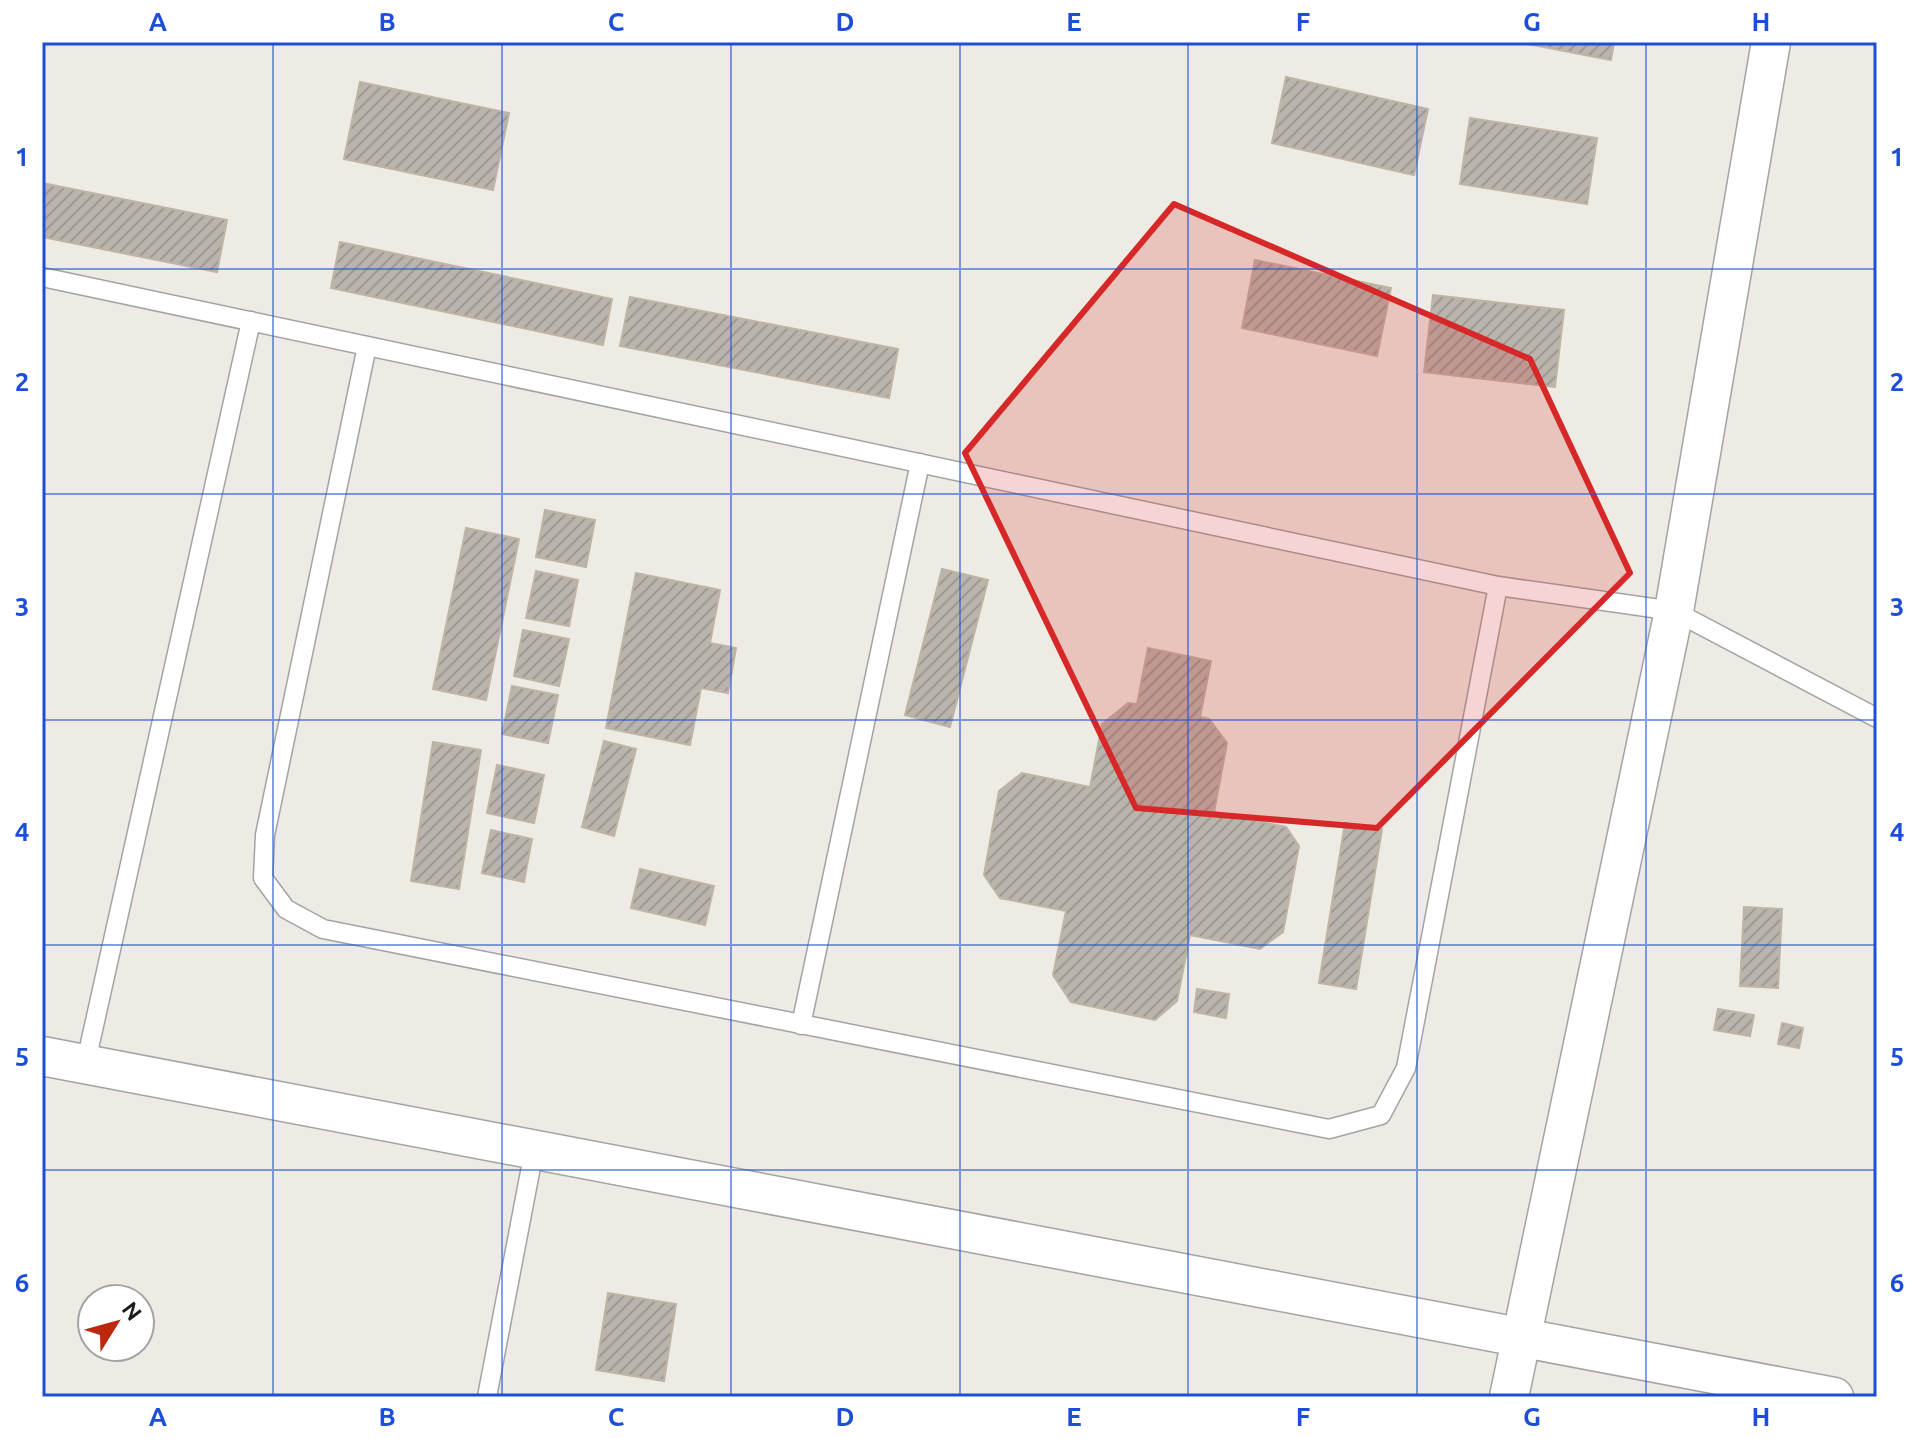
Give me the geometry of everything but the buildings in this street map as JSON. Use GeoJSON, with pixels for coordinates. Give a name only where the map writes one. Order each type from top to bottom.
{"type":"FeatureCollection","features":[{"type":"Feature","properties":{"kind":"street"},"geometry":{"type":"LineString","coordinates":[[1509,1397],[1674,611],[1771,42]]}},
{"type":"Feature","properties":{"kind":"street"},"geometry":{"type":"LineString","coordinates":[[42,1056],[1834,1397]]}},
{"type":"Feature","properties":{"kind":"lane"},"geometry":{"type":"LineString","coordinates":[[42,277],[1498,586],[1674,611],[1877,718]]}},
{"type":"Feature","properties":{"kind":"lane"},"geometry":{"type":"LineString","coordinates":[[85,1066],[251,321]]}},
{"type":"Feature","properties":{"kind":"lane"},"geometry":{"type":"LineString","coordinates":[[367,346],[265,835],[263,878],[286,909],[323,929],[1329,1129],[1381,1115],[1406,1068],[1498,586]]}},
{"type":"Feature","properties":{"kind":"lane"},"geometry":{"type":"LineString","coordinates":[[801,1025],[920,463]]}},
{"type":"Feature","properties":{"kind":"lane"},"geometry":{"type":"LineString","coordinates":[[487,1397],[534,1151]]}},
{"type":"Feature","properties":{"kind":"highlighted area"},"geometry":{"type":"Polygon","coordinates":[[[1174,204],[1530,359],[1630,573],[1377,828],[1136,808],[965,453],[1174,204]]]}}]}
